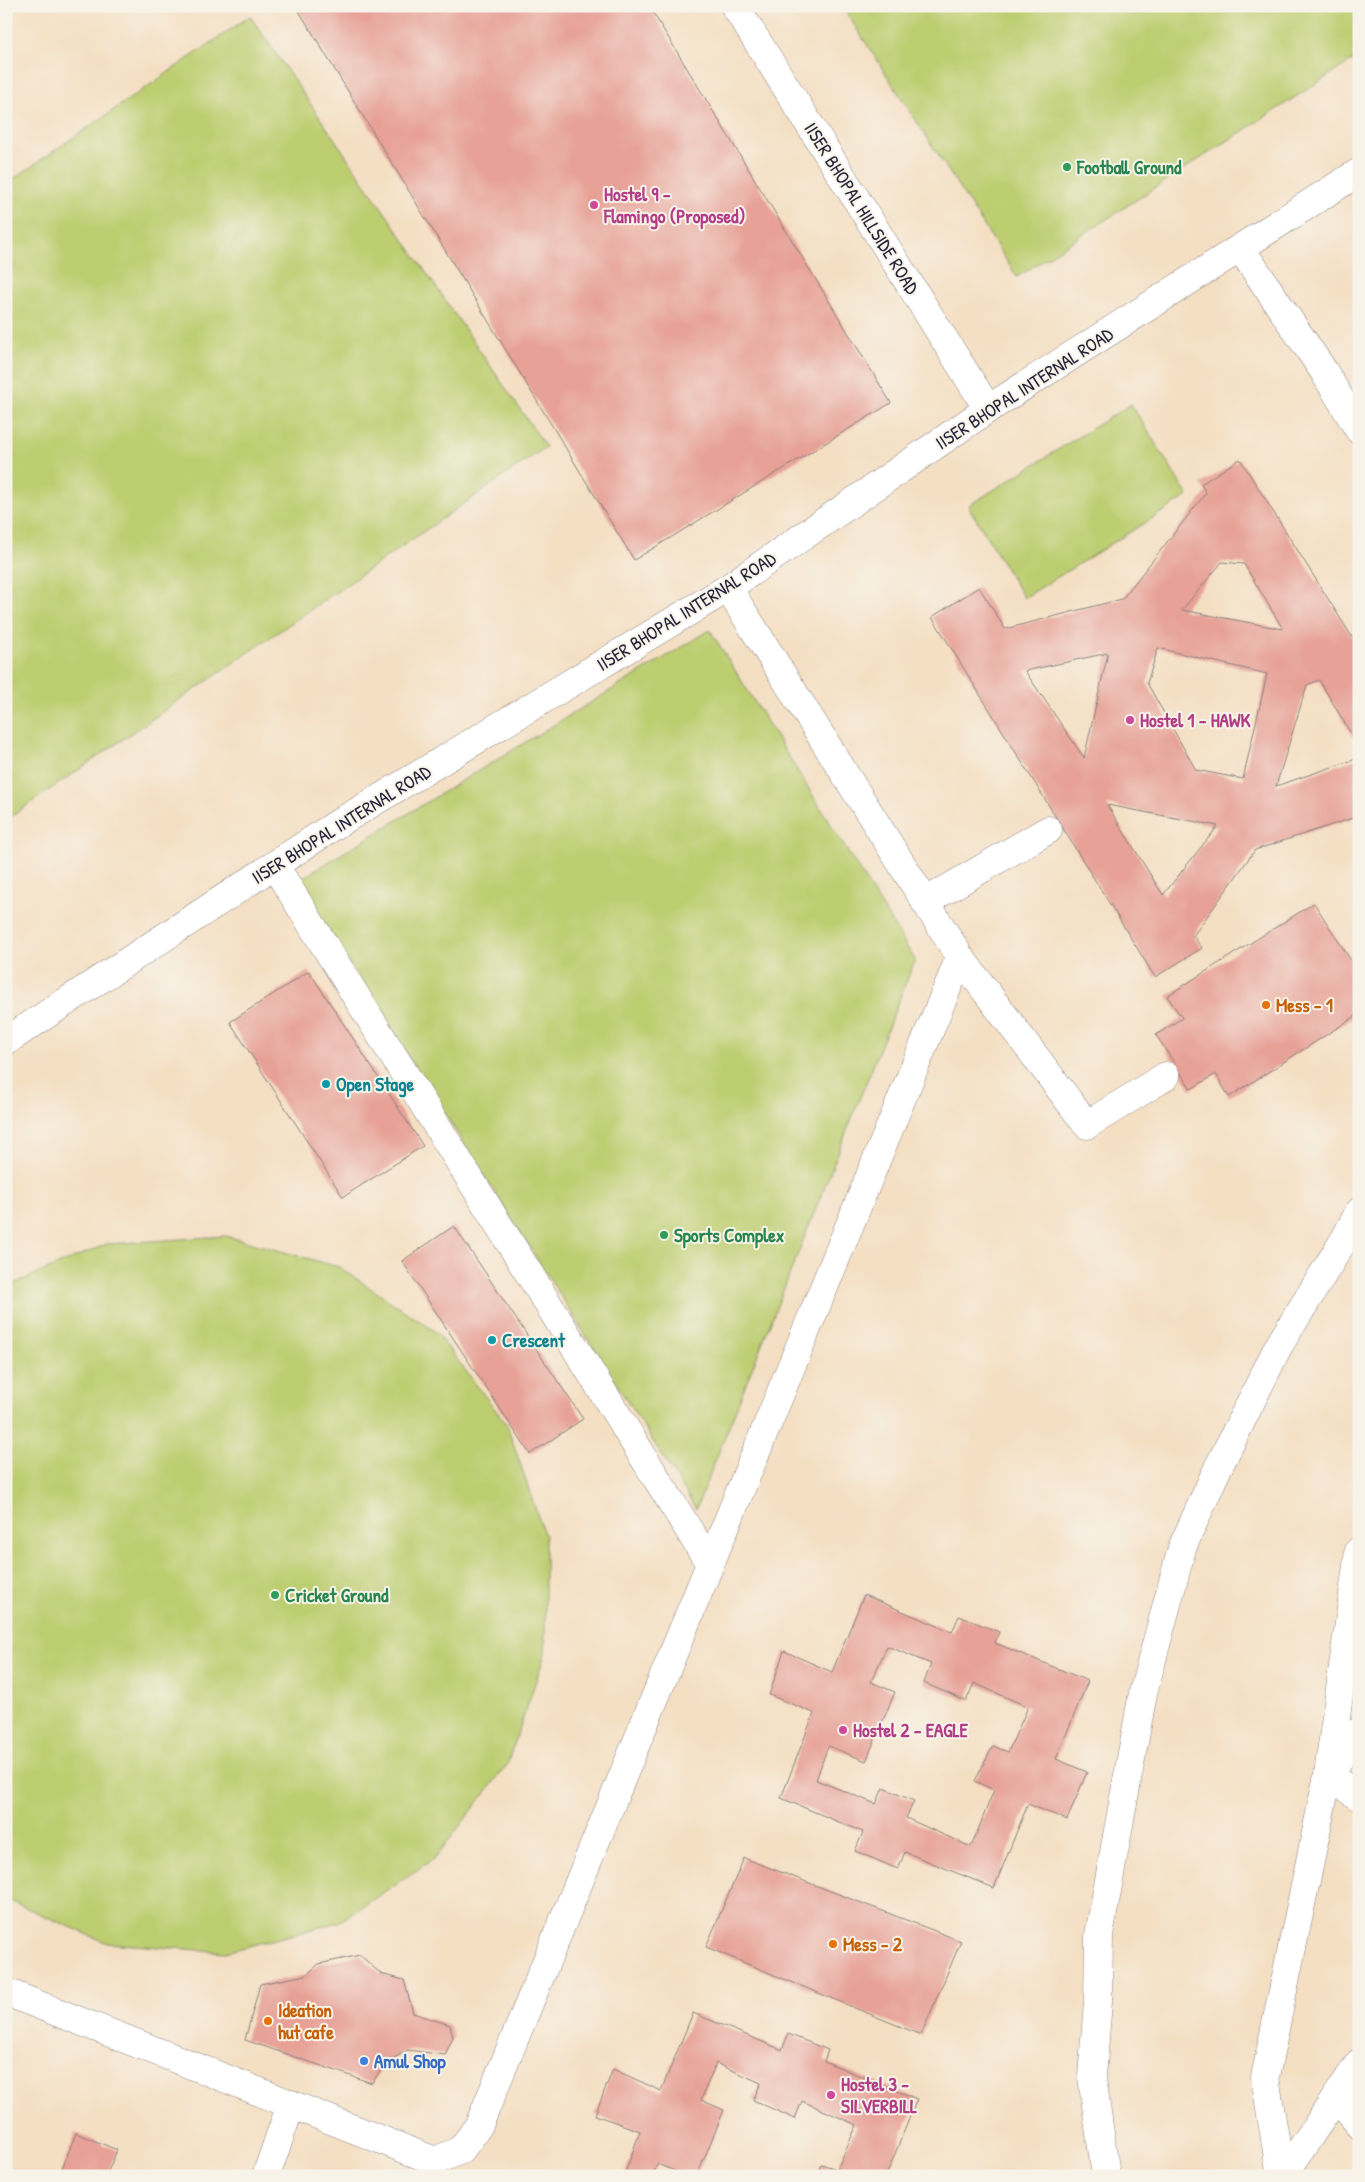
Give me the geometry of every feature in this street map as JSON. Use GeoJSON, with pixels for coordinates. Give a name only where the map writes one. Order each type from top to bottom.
{"type":"FeatureCollection","features":[{"type":"Feature","properties":{"kind":"street","name":"IISER BHOPAL HILLSIDE ROAD"},"geometry":{"type":"LineString","coordinates":[[735,6],[988,409]]}},
{"type":"Feature","properties":{"kind":"street","name":"IISER BHOPAL INTERNAL ROAD"},"geometry":{"type":"LineString","coordinates":[[6,1041],[337,824],[728,588],[988,409],[1359,172]]}},
{"type":"Feature","properties":{"kind":"street"},"geometry":{"type":"LineString","coordinates":[[1241,249],[1323,370],[1359,430]]}},
{"type":"Feature","properties":{"kind":"street"},"geometry":{"type":"LineString","coordinates":[[728,588],[960,957],[1087,1125],[1166,1076]]}},
{"type":"Feature","properties":{"kind":"street"},"geometry":{"type":"LineString","coordinates":[[925,902],[1048,830]]}},
{"type":"Feature","properties":{"kind":"street"},"geometry":{"type":"LineString","coordinates":[[275,866],[710,1564]]}},
{"type":"Feature","properties":{"kind":"street"},"geometry":{"type":"LineString","coordinates":[[6,1992],[435,2161],[461,2150],[479,2125],[960,957]]}},
{"type":"Feature","properties":{"kind":"street"},"geometry":{"type":"LineString","coordinates":[[1106,2176],[1092,2077],[1098,2001],[1099,1935],[1143,1692],[1182,1548],[1278,1346],[1344,1240],[1359,1212]]}},
{"type":"Feature","properties":{"kind":"street"},"geometry":{"type":"LineString","coordinates":[[1282,2176],[1265,2077],[1328,1775],[1359,1551]]}},
{"type":"Feature","properties":{"kind":"street"},"geometry":{"type":"LineString","coordinates":[[1328,1775],[1359,1731]]}},
{"type":"Feature","properties":{"kind":"street"},"geometry":{"type":"LineString","coordinates":[[1328,1775],[1359,1797]]}},
{"type":"Feature","properties":{"kind":"street"},"geometry":{"type":"LineString","coordinates":[[1282,2176],[1359,2063]]}},
{"type":"Feature","properties":{"kind":"street"},"geometry":{"type":"LineString","coordinates":[[1336,2097],[1359,2124]]}},
{"type":"Feature","properties":{"kind":"street"},"geometry":{"type":"LineString","coordinates":[[266,2176],[291,2104]]}},
{"type":"Feature","properties":{"kind":"green space","name":"Football Ground"},"geometry":{"type":"Polygon","coordinates":[[[842,6],[1359,6],[1359,56],[1017,277],[842,6]]]}},
{"type":"Feature","properties":{"kind":"green space"},"geometry":{"type":"Polygon","coordinates":[[[250,16],[546,447],[6,820],[6,184],[250,16]]]}},
{"type":"Feature","properties":{"kind":"green space"},"geometry":{"type":"Polygon","coordinates":[[[1131,404],[1188,496],[1024,598],[968,506],[1131,404]]]}},
{"type":"Feature","properties":{"kind":"green space","name":"Sports Complex"},"geometry":{"type":"Polygon","coordinates":[[[710,630],[915,960],[696,1509],[297,881],[710,630]]]}},
{"type":"Feature","properties":{"kind":"green space","name":"Cricket Ground"},"geometry":{"type":"Polygon","coordinates":[[[226,1236],[339,1267],[436,1332],[507,1425],[545,1537],[545,1654],[507,1765],[435,1858],[339,1922],[226,1952],[107,1943],[6,1899],[6,1287],[107,1244],[226,1236]]]}},
{"type":"Feature","properties":{"kind":"building","name":"Hostel 9 - Flamingo (Proposed)"},"geometry":{"type":"Polygon","coordinates":[[[296,6],[649,6],[891,403],[634,560],[296,6]]]}},
{"type":"Feature","properties":{"kind":"building","name":"Hostel 1 - HAWK"},"geometry":{"type":"Polygon","coordinates":[[[1240,459],[1359,648],[1359,747],[1319,680],[1307,685],[1276,786],[1359,758],[1359,816],[1255,850],[1193,936],[1202,948],[1155,977],[932,617],[979,587],[1005,629],[1122,599],[1206,493],[1201,484],[1240,459]],[[1222,562],[1182,610],[1283,629],[1244,564],[1222,562]],[[1158,648],[1147,683],[1196,770],[1243,779],[1267,674],[1158,648]],[[1108,653],[1025,671],[1084,758],[1108,653]],[[1107,805],[1163,895],[1218,826],[1107,805]]]}},
{"type":"Feature","properties":{"kind":"building","name":"Mess - 1"},"geometry":{"type":"Polygon","coordinates":[[[1314,903],[1359,973],[1359,1014],[1229,1097],[1216,1074],[1191,1089],[1156,1035],[1182,1018],[1167,996],[1314,903]]]}},
{"type":"Feature","properties":{"kind":"building","name":"Open Stage"},"geometry":{"type":"Polygon","coordinates":[[[309,971],[423,1146],[343,1197],[230,1022],[309,971]]]}},
{"type":"Feature","properties":{"kind":"building","name":"Crescent"},"geometry":{"type":"Polygon","coordinates":[[[454,1226],[583,1419],[530,1454],[402,1261],[454,1226]]]}},
{"type":"Feature","properties":{"kind":"building","name":"Hostel 2 - EAGLE"},"geometry":{"type":"Polygon","coordinates":[[[864,1595],[952,1632],[959,1616],[999,1632],[995,1643],[1088,1681],[1056,1759],[1087,1772],[1067,1820],[1028,1804],[994,1888],[905,1852],[898,1869],[855,1851],[863,1832],[781,1798],[814,1713],[769,1695],[784,1651],[832,1672],[864,1595]],[[887,1646],[871,1682],[895,1692],[866,1761],[828,1746],[816,1780],[876,1804],[883,1788],[914,1801],[906,1818],[971,1847],[994,1790],[975,1781],[993,1746],[1008,1752],[1028,1707],[974,1683],[966,1701],[924,1683],[931,1664],[887,1646]]]}},
{"type":"Feature","properties":{"kind":"building","name":"Mess - 2"},"geometry":{"type":"Polygon","coordinates":[[[744,1858],[961,1941],[921,2035],[706,1947],[744,1858]]]}},
{"type":"Feature","properties":{"kind":"building"},"geometry":{"type":"Polygon","coordinates":[[[360,1955],[381,1974],[404,1980],[413,2013],[450,2025],[453,2037],[445,2055],[408,2050],[387,2062],[372,2083],[245,2040],[260,1984],[306,1975],[319,1964],[360,1955]]]}},
{"type":"Feature","properties":{"kind":"building","name":"Hostel 3 - SILVERBILL"},"geometry":{"type":"Polygon","coordinates":[[[693,2013],[782,2050],[788,2034],[828,2050],[824,2061],[917,2099],[886,2176],[816,2176],[821,2164],[837,2169],[857,2125],[802,2101],[795,2119],[753,2100],[761,2083],[716,2063],[701,2100],[724,2110],[697,2176],[688,2176],[657,2164],[653,2176],[624,2176],[640,2131],[595,2115],[613,2069],[661,2091],[693,2013]]]}},
{"type":"Feature","properties":{"kind":"building"},"geometry":{"type":"Polygon","coordinates":[[[76,2133],[117,2150],[106,2176],[59,2176],[76,2133]]]}},
{"type":"Feature","properties":{"kind":"place","name":"Football Ground"},"geometry":{"type":"Point","coordinates":[1067,167]}},
{"type":"Feature","properties":{"kind":"place","name":"Hostel 9 - Flamingo (Proposed)"},"geometry":{"type":"Point","coordinates":[594,205]}},
{"type":"Feature","properties":{"kind":"place","name":"Hostel 1 - HAWK"},"geometry":{"type":"Point","coordinates":[1130,720]}},
{"type":"Feature","properties":{"kind":"place","name":"Mess - 1"},"geometry":{"type":"Point","coordinates":[1266,1005]}},
{"type":"Feature","properties":{"kind":"place","name":"Open Stage"},"geometry":{"type":"Point","coordinates":[326,1084]}},
{"type":"Feature","properties":{"kind":"place","name":"Sports Complex"},"geometry":{"type":"Point","coordinates":[664,1235]}},
{"type":"Feature","properties":{"kind":"place","name":"Crescent"},"geometry":{"type":"Point","coordinates":[492,1340]}},
{"type":"Feature","properties":{"kind":"place","name":"Cricket Ground"},"geometry":{"type":"Point","coordinates":[275,1595]}},
{"type":"Feature","properties":{"kind":"place","name":"Hostel 2 - EAGLE"},"geometry":{"type":"Point","coordinates":[843,1730]}},
{"type":"Feature","properties":{"kind":"place","name":"Mess - 2"},"geometry":{"type":"Point","coordinates":[833,1944]}},
{"type":"Feature","properties":{"kind":"place","name":"Ideation hut cafe"},"geometry":{"type":"Point","coordinates":[268,2021]}},
{"type":"Feature","properties":{"kind":"place","name":"Amul Shop"},"geometry":{"type":"Point","coordinates":[364,2061]}},
{"type":"Feature","properties":{"kind":"place","name":"Hostel 3 - SILVERBILL"},"geometry":{"type":"Point","coordinates":[831,2095]}}]}
